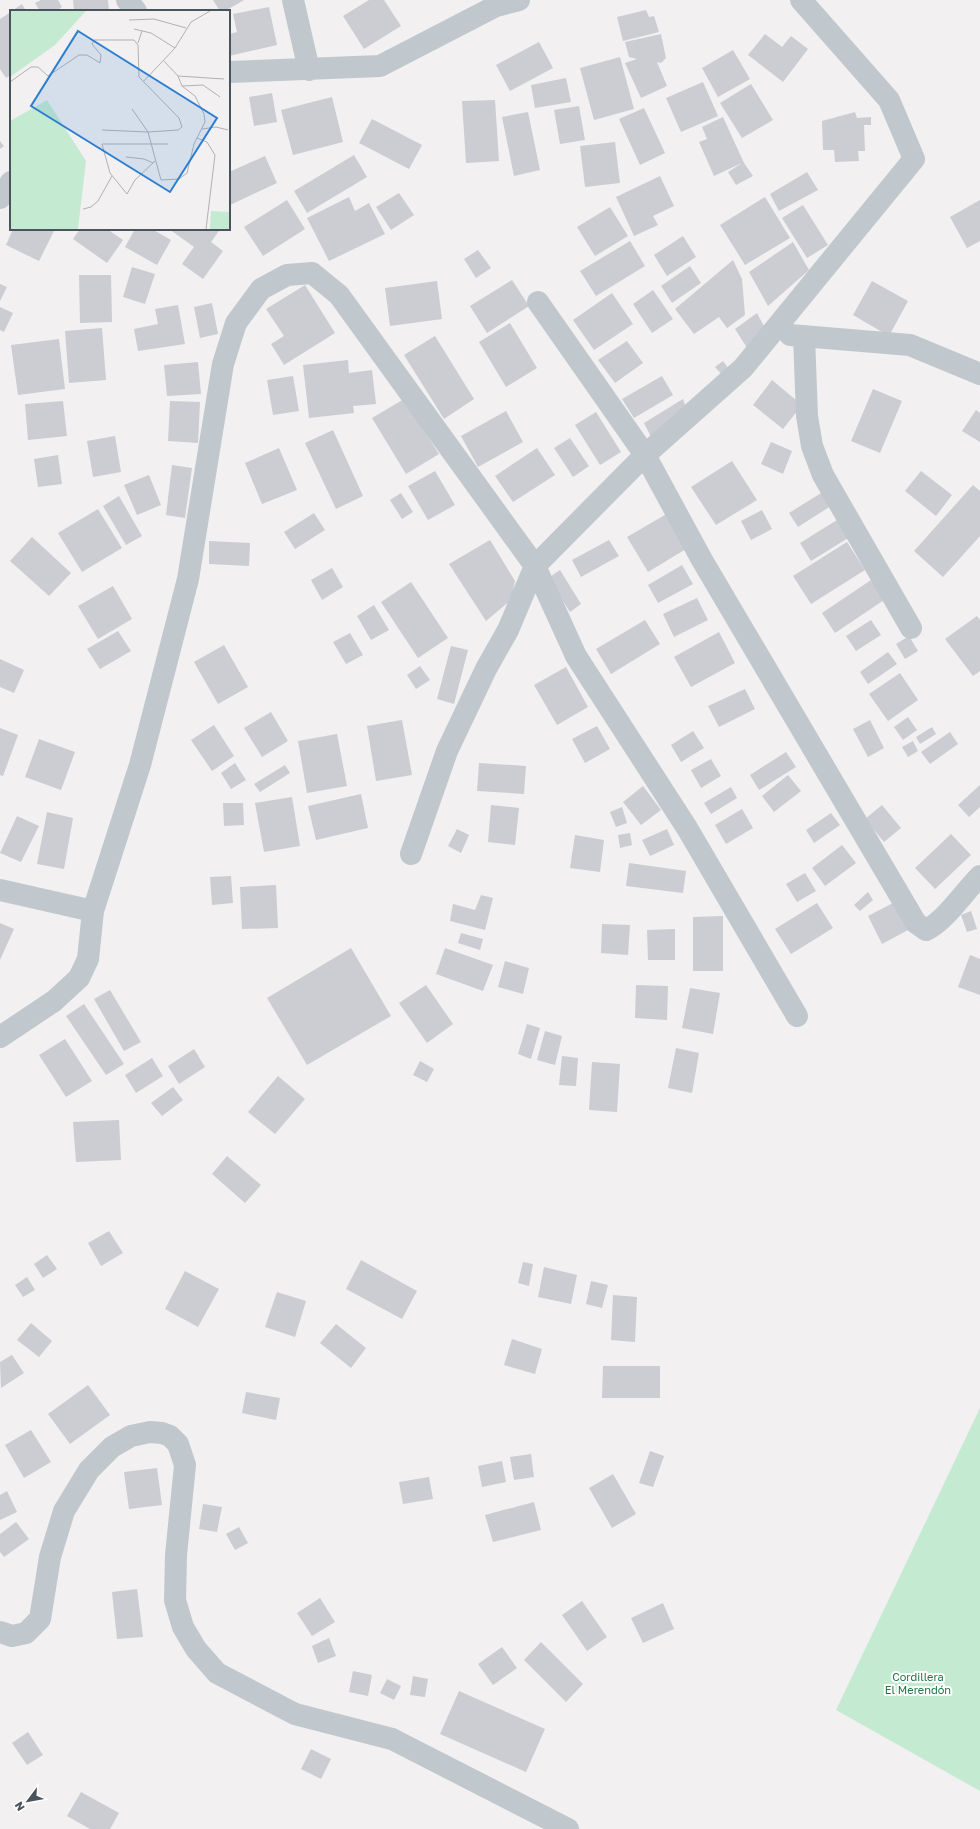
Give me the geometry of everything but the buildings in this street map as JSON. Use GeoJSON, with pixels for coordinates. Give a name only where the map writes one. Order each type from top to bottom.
{"type":"FeatureCollection","features":[{"type":"Feature","properties":{"kind":"street"},"geometry":{"type":"LineString","coordinates":[[127,0],[135,10]]}},
{"type":"Feature","properties":{"kind":"street"},"geometry":{"type":"LineString","coordinates":[[293,0],[309,70]]}},
{"type":"Feature","properties":{"kind":"street"},"geometry":{"type":"LineString","coordinates":[[230,72],[380,66],[496,6],[519,0]]}},
{"type":"Feature","properties":{"kind":"street"},"geometry":{"type":"LineString","coordinates":[[410,854],[447,751],[486,669],[508,630],[535,566],[645,455],[743,368],[914,159],[889,100],[801,0]]}},
{"type":"Feature","properties":{"kind":"street"},"geometry":{"type":"LineString","coordinates":[[0,198],[10,183]]}},
{"type":"Feature","properties":{"kind":"street"},"geometry":{"type":"LineString","coordinates":[[0,1037],[54,1001],[79,978],[88,959],[93,912],[140,765],[188,578],[223,364],[236,323],[261,289],[287,275],[312,273],[339,295],[535,566],[576,656],[683,822],[797,1016]]}},
{"type":"Feature","properties":{"kind":"street"},"geometry":{"type":"LineString","coordinates":[[538,302],[645,455],[702,560],[916,923],[926,930],[936,926],[965,890],[980,876]]}},
{"type":"Feature","properties":{"kind":"street"},"geometry":{"type":"LineString","coordinates":[[771,333],[910,345],[980,374]]}},
{"type":"Feature","properties":{"kind":"street"},"geometry":{"type":"LineString","coordinates":[[804,336],[807,416],[812,446],[823,476],[911,628]]}},
{"type":"Feature","properties":{"kind":"street"},"geometry":{"type":"LineString","coordinates":[[0,890],[93,912]]}},
{"type":"Feature","properties":{"kind":"street"},"geometry":{"type":"LineString","coordinates":[[0,1632],[12,1636],[26,1633],[40,1619],[50,1557],[64,1511],[89,1470],[112,1447],[131,1436],[150,1432],[162,1433],[170,1436],[178,1444],[185,1465],[176,1555],[175,1600],[183,1627],[196,1649],[217,1673],[296,1714],[392,1739],[568,1829]]}},
{"type":"Feature","properties":{"kind":"green space","name":"Cordillera El Merendón"},"geometry":{"type":"Polygon","coordinates":[[[980,1408],[980,1791],[836,1710],[980,1408]]]}}]}
